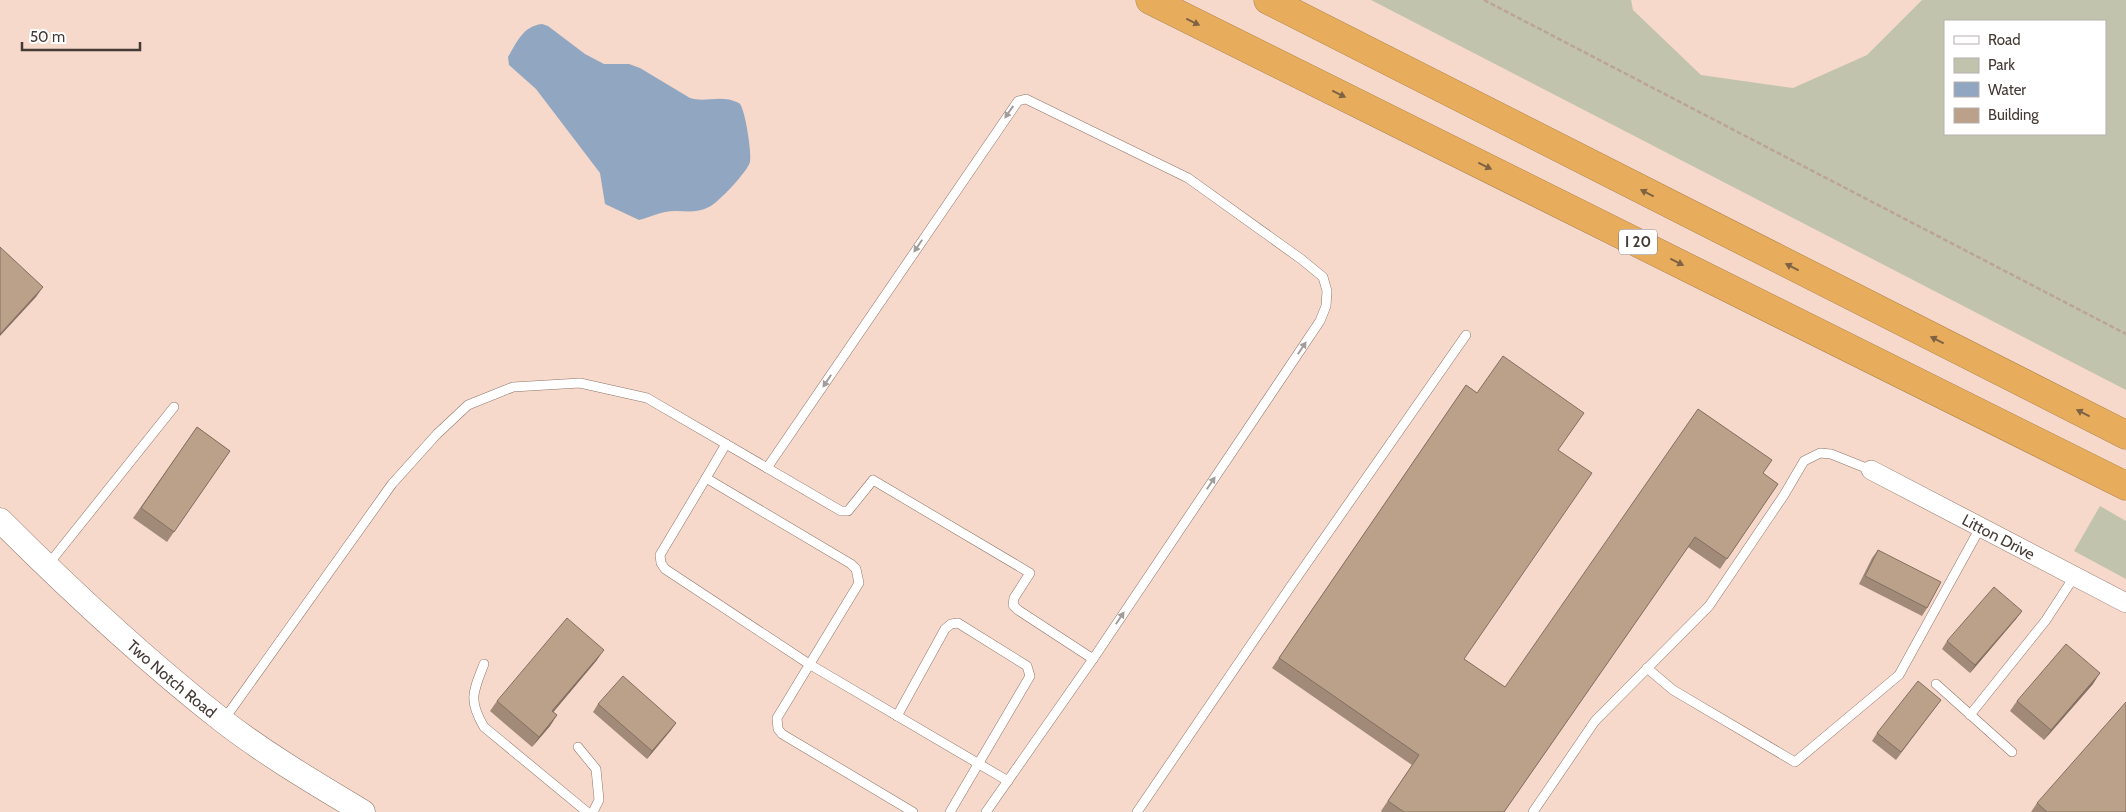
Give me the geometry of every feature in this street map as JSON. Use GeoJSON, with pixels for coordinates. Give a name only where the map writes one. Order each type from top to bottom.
{"type":"FeatureCollection","features":[{"type":"Feature","properties":{"kind":"highway","name":"I 20"},"geometry":{"type":"LineString","coordinates":[[1150,0],[2126,486]]}},
{"type":"Feature","properties":{"kind":"highway"},"geometry":{"type":"LineString","coordinates":[[1268,0],[2126,435]]}},
{"type":"Feature","properties":{"kind":"street","name":"Litton Drive"},"geometry":{"type":"LineString","coordinates":[[1871,470],[2126,603]]}},
{"type":"Feature","properties":{"kind":"street","name":"Two Notch Road"},"geometry":{"type":"LineString","coordinates":[[0,520],[121,635],[223,721],[295,772],[363,812]]}},
{"type":"Feature","properties":{"kind":"lane"},"geometry":{"type":"LineString","coordinates":[[767,468],[1018,101],[1026,99],[1188,178],[1301,259],[1323,277],[1327,291],[1326,306],[1320,321],[1093,659],[986,812]]}},
{"type":"Feature","properties":{"kind":"lane"},"geometry":{"type":"LineString","coordinates":[[1137,812],[1287,591],[1466,335]]}},
{"type":"Feature","properties":{"kind":"lane"},"geometry":{"type":"LineString","coordinates":[[223,721],[392,484],[437,434],[468,405],[513,387],[580,383],[647,398],[841,511],[848,511],[854,507],[873,480],[1030,573],[1014,598],[1014,605],[1018,610],[1093,659]]}},
{"type":"Feature","properties":{"kind":"lane"},"geometry":{"type":"LineString","coordinates":[[47,566],[174,407]]}},
{"type":"Feature","properties":{"kind":"lane"},"geometry":{"type":"LineString","coordinates":[[726,444],[660,556],[661,563],[665,569],[810,664],[1008,781]]}},
{"type":"Feature","properties":{"kind":"lane"},"geometry":{"type":"LineString","coordinates":[[1532,812],[1595,721],[1709,606],[1804,461],[1820,453],[1831,454],[1871,470]]}},
{"type":"Feature","properties":{"kind":"lane"},"geometry":{"type":"LineString","coordinates":[[706,478],[845,560],[856,569],[859,583],[777,718],[778,729],[913,812]]}},
{"type":"Feature","properties":{"kind":"lane"},"geometry":{"type":"LineString","coordinates":[[1647,668],[1673,690],[1795,762],[1899,675],[1980,528]]}},
{"type":"Feature","properties":{"kind":"lane"},"geometry":{"type":"LineString","coordinates":[[1970,715],[2046,620],[2074,577]]}},
{"type":"Feature","properties":{"kind":"lane"},"geometry":{"type":"LineString","coordinates":[[897,716],[945,629],[951,624],[958,623],[1028,666],[1030,676],[950,812]]}},
{"type":"Feature","properties":{"kind":"lane"},"geometry":{"type":"LineString","coordinates":[[484,664],[474,691],[474,710],[484,727],[502,744],[587,812]]}},
{"type":"Feature","properties":{"kind":"lane"},"geometry":{"type":"LineString","coordinates":[[1936,684],[2012,752]]}},
{"type":"Feature","properties":{"kind":"lane"},"geometry":{"type":"LineString","coordinates":[[578,747],[596,769],[599,800],[593,812]]}},
{"type":"Feature","properties":{"kind":"path"},"geometry":{"type":"LineString","coordinates":[[1484,0],[2126,334]]}},
{"type":"Feature","properties":{"kind":"green space"},"geometry":{"type":"Polygon","coordinates":[[[1371,0],[1631,0],[1633,10],[1701,75],[1793,88],[1867,55],[1922,0],[2126,0],[2126,390],[1371,0]]]}},
{"type":"Feature","properties":{"kind":"green space"},"geometry":{"type":"Polygon","coordinates":[[[2100,506],[2126,521],[2126,579],[2074,551],[2100,506]]]}},
{"type":"Feature","properties":{"kind":"water"},"geometry":{"type":"Polygon","coordinates":[[[542,24],[548,26],[585,54],[604,64],[629,64],[640,68],[690,98],[702,100],[726,99],[739,103],[746,121],[750,150],[750,162],[744,172],[719,200],[709,207],[698,211],[671,211],[639,220],[605,204],[600,173],[536,89],[509,65],[508,57],[525,31],[535,25],[542,24]]]}},
{"type":"Feature","properties":{"kind":"building"},"geometry":{"type":"Polygon","coordinates":[[[0,247],[43,287],[0,334],[0,247]]]}},
{"type":"Feature","properties":{"kind":"building"},"geometry":{"type":"Polygon","coordinates":[[[1503,356],[1584,413],[1558,450],[1592,473],[1464,659],[1505,687],[1698,409],[1772,460],[1763,473],[1778,484],[1727,559],[1695,537],[1504,812],[1404,812],[1388,801],[1419,755],[1279,658],[1466,385],[1477,393],[1503,356]]]}},
{"type":"Feature","properties":{"kind":"building"},"geometry":{"type":"Polygon","coordinates":[[[197,427],[230,451],[174,532],[141,508],[197,427]]]}},
{"type":"Feature","properties":{"kind":"building"},"geometry":{"type":"Polygon","coordinates":[[[1878,550],[1941,582],[1927,608],[1865,576],[1878,550]]]}},
{"type":"Feature","properties":{"kind":"building"},"geometry":{"type":"Polygon","coordinates":[[[1994,587],[2022,611],[1975,665],[1947,641],[1994,587]]]}},
{"type":"Feature","properties":{"kind":"building"},"geometry":{"type":"Polygon","coordinates":[[[567,618],[604,650],[552,711],[557,715],[539,737],[497,701],[567,618]]]}},
{"type":"Feature","properties":{"kind":"building"},"geometry":{"type":"Polygon","coordinates":[[[2066,644],[2100,673],[2051,730],[2017,701],[2066,644]]]}},
{"type":"Feature","properties":{"kind":"building"},"geometry":{"type":"Polygon","coordinates":[[[623,676],[676,723],[652,751],[598,704],[623,676]]]}},
{"type":"Feature","properties":{"kind":"building"},"geometry":{"type":"Polygon","coordinates":[[[1918,681],[1941,700],[1901,752],[1877,733],[1918,681]]]}},
{"type":"Feature","properties":{"kind":"building"},"geometry":{"type":"Polygon","coordinates":[[[2126,702],[2126,812],[2047,812],[2037,803],[2126,702]]]}}]}
